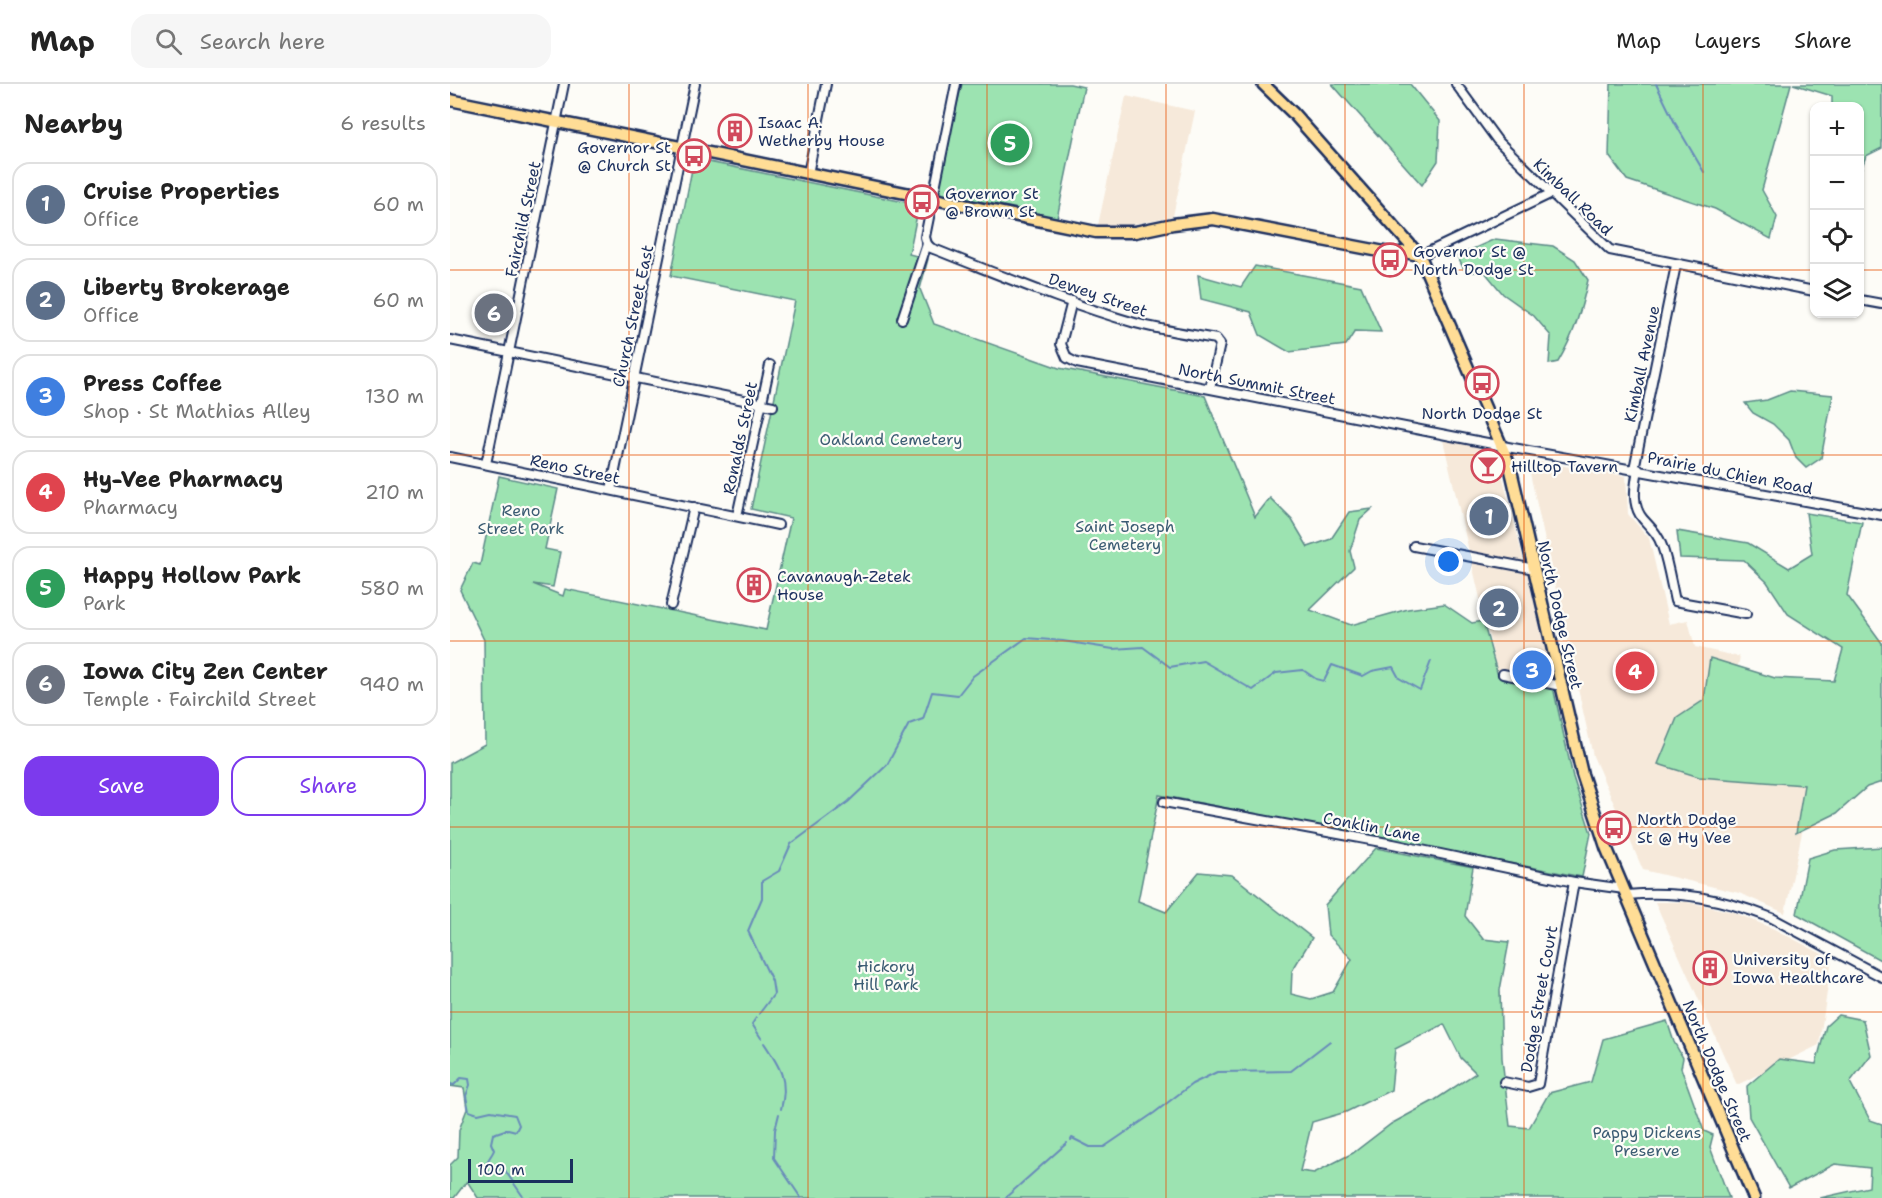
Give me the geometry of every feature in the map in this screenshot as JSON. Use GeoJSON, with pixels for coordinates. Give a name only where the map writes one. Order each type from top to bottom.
{"type":"FeatureCollection","features":[{"type":"Feature","properties":{"kind":"main road","name":"North Dodge Street"},"geometry":{"type":"LineString","coordinates":[[1263,84],[1293,112],[1420,256],[1510,466],[1582,774],[1594,811],[1625,892],[1754,1198]]}},
{"type":"Feature","properties":{"kind":"main road"},"geometry":{"type":"LineString","coordinates":[[450,100],[1096,232],[1135,232],[1195,220],[1219,220],[1395,254],[1426,271]]}},
{"type":"Feature","properties":{"kind":"main road"},"geometry":{"type":"LineString","coordinates":[[1395,254],[1401,245],[1400,233]]}},
{"type":"Feature","properties":{"kind":"main road"},"geometry":{"type":"LineString","coordinates":[[1395,254],[1404,252],[1420,256]]}},
{"type":"Feature","properties":{"kind":"street","name":"Fairchild Street"},"geometry":{"type":"LineString","coordinates":[[486,464],[564,84]]}},
{"type":"Feature","properties":{"kind":"street","name":"Church Street East"},"geometry":{"type":"LineString","coordinates":[[611,490],[695,84]]}},
{"type":"Feature","properties":{"kind":"street"},"geometry":{"type":"LineString","coordinates":[[807,174],[826,84]]}},
{"type":"Feature","properties":{"kind":"street"},"geometry":{"type":"LineString","coordinates":[[902,319],[927,244],[925,237],[956,84]]}},
{"type":"Feature","properties":{"kind":"street","name":"Kimball Road"},"geometry":{"type":"LineString","coordinates":[[1456,84],[1497,141],[1611,250],[1810,290]]}},
{"type":"Feature","properties":{"kind":"street"},"geometry":{"type":"LineString","coordinates":[[1420,256],[1550,194]]}},
{"type":"Feature","properties":{"kind":"street","name":"Dewey Street"},"geometry":{"type":"LineString","coordinates":[[927,244],[941,252],[1072,302],[1135,323],[1216,339],[1220,344],[1210,388]]}},
{"type":"Feature","properties":{"kind":"street","name":"Kimball Avenue"},"geometry":{"type":"LineString","coordinates":[[1677,265],[1636,469],[1634,493],[1636,506],[1642,518],[1654,529],[1662,545],[1675,601],[1746,614]]}},
{"type":"Feature","properties":{"kind":"street"},"geometry":{"type":"LineString","coordinates":[[1864,301],[1882,304]]}},
{"type":"Feature","properties":{"kind":"street","name":"North Summit Street"},"geometry":{"type":"LineString","coordinates":[[1072,302],[1061,344],[1065,355],[1071,361],[1502,445]]}},
{"type":"Feature","properties":{"kind":"street"},"geometry":{"type":"LineString","coordinates":[[450,340],[773,406]]}},
{"type":"Feature","properties":{"kind":"street","name":"Ronalds Street"},"geometry":{"type":"LineString","coordinates":[[737,516],[770,365]]}},
{"type":"Feature","properties":{"kind":"street","name":"Prairie du Chien Road"},"geometry":{"type":"LineString","coordinates":[[1502,445],[1882,515]]}},
{"type":"Feature","properties":{"kind":"street","name":"Reno Street"},"geometry":{"type":"LineString","coordinates":[[450,457],[778,525]]}},
{"type":"Feature","properties":{"kind":"street"},"geometry":{"type":"LineString","coordinates":[[671,605],[694,507]]}},
{"type":"Feature","properties":{"kind":"street"},"geometry":{"type":"LineString","coordinates":[[1414,546],[1535,568]]}},
{"type":"Feature","properties":{"kind":"street"},"geometry":{"type":"LineString","coordinates":[[1503,674],[1561,686]]}},
{"type":"Feature","properties":{"kind":"street","name":"Conklin Lane"},"geometry":{"type":"LineString","coordinates":[[1164,802],[1393,844],[1625,892],[1682,894],[1753,910],[1882,976]]}},
{"type":"Feature","properties":{"kind":"street","name":"Dodge Street Court"},"geometry":{"type":"LineString","coordinates":[[1504,1082],[1528,1088],[1538,1084],[1574,882]]}},
{"type":"Feature","properties":{"kind":"shaded area"},"geometry":{"type":"Polygon","coordinates":[[[1126,96],[1195,111],[1173,216],[1129,225],[1098,225],[1126,96]]]}},
{"type":"Feature","properties":{"kind":"shaded area"},"geometry":{"type":"Polygon","coordinates":[[[1443,440],[1496,450],[1554,682],[1497,671],[1443,440]]]}},
{"type":"Feature","properties":{"kind":"shaded area"},"geometry":{"type":"Polygon","coordinates":[[[1527,460],[1626,476],[1628,514],[1649,538],[1669,624],[1688,620],[1695,647],[1740,657],[1727,715],[1823,733],[1785,913],[1739,893],[1643,870],[1593,756],[1527,460]]]}},
{"type":"Feature","properties":{"kind":"shaded area"},"geometry":{"type":"Polygon","coordinates":[[[1655,902],[1687,902],[1733,912],[1774,929],[1832,959],[1819,1045],[1737,1085],[1655,902]]]}},
{"type":"Feature","properties":{"kind":"green space"},"geometry":{"type":"Polygon","coordinates":[[[962,84],[1070,84],[1084,87],[1057,218],[933,199],[962,84]]]}},
{"type":"Feature","properties":{"kind":"green space"},"geometry":{"type":"Polygon","coordinates":[[[1332,84],[1410,84],[1440,121],[1438,161],[1422,185],[1332,84]]]}},
{"type":"Feature","properties":{"kind":"green space"},"geometry":{"type":"Polygon","coordinates":[[[1611,84],[1791,84],[1762,190],[1777,217],[1771,239],[1715,209],[1627,180],[1609,156],[1611,84]]]}},
{"type":"Feature","properties":{"kind":"green space"},"geometry":{"type":"Polygon","coordinates":[[[1793,84],[1882,84],[1882,148],[1866,156],[1864,161],[1864,102],[1832,102],[1832,96],[1793,84]]]}},
{"type":"Feature","properties":{"kind":"green space"},"geometry":{"type":"Polygon","coordinates":[[[694,159],[919,205],[909,254],[928,259],[920,289],[934,324],[1059,368],[1205,396],[1255,517],[1270,498],[1292,520],[1308,547],[1331,539],[1349,512],[1372,509],[1360,520],[1350,551],[1354,567],[1310,610],[1351,625],[1408,609],[1444,604],[1472,623],[1483,621],[1498,676],[1553,687],[1573,777],[1591,833],[1582,877],[1159,795],[1138,901],[1166,912],[1199,872],[1232,875],[1312,938],[1292,971],[1291,994],[1311,999],[1333,992],[1352,959],[1328,935],[1325,905],[1376,848],[1473,867],[1465,916],[1483,939],[1509,942],[1500,990],[1502,1058],[1510,1126],[1529,1128],[1549,1093],[1591,1082],[1603,1039],[1667,1021],[1674,1042],[1683,1058],[1681,1068],[1704,1131],[1713,1135],[1710,1147],[1729,1198],[478,1198],[467,1181],[454,1198],[450,1198],[450,1165],[458,1157],[459,1130],[467,1109],[464,1088],[450,1086],[450,763],[485,744],[484,640],[460,590],[473,563],[480,565],[499,476],[558,489],[545,549],[560,552],[553,587],[533,584],[563,596],[565,589],[766,630],[791,518],[751,509],[795,301],[671,276],[694,159]],[[1444,1024],[1395,1049],[1391,1090],[1346,1112],[1312,1122],[1300,1171],[1314,1173],[1353,1153],[1391,1124],[1435,1100],[1476,1073],[1461,1058],[1444,1024]]]}},
{"type":"Feature","properties":{"kind":"green space"},"geometry":{"type":"Polygon","coordinates":[[[1495,239],[1553,246],[1575,260],[1588,280],[1576,322],[1558,362],[1549,364],[1551,336],[1534,316],[1503,294],[1484,271],[1466,273],[1457,256],[1495,239]]]}},
{"type":"Feature","properties":{"kind":"green space"},"geometry":{"type":"Polygon","coordinates":[[[1255,266],[1361,286],[1381,332],[1355,331],[1346,345],[1289,352],[1260,335],[1251,312],[1201,299],[1198,275],[1241,287],[1255,266]]]}},
{"type":"Feature","properties":{"kind":"green space"},"geometry":{"type":"Polygon","coordinates":[[[1790,391],[1833,395],[1821,458],[1806,468],[1796,458],[1789,440],[1773,424],[1753,413],[1745,403],[1767,400],[1790,391]]]}},
{"type":"Feature","properties":{"kind":"green space"},"geometry":{"type":"Polygon","coordinates":[[[1806,513],[1862,522],[1847,595],[1882,643],[1882,782],[1867,787],[1837,813],[1796,833],[1804,785],[1699,777],[1658,764],[1677,718],[1704,700],[1710,658],[1775,678],[1834,681],[1843,649],[1788,614],[1767,582],[1744,560],[1680,558],[1677,531],[1748,543],[1789,568],[1812,554],[1806,513]]]}},
{"type":"Feature","properties":{"kind":"green space"},"geometry":{"type":"Polygon","coordinates":[[[1882,847],[1882,961],[1797,914],[1808,858],[1835,850],[1882,847]]]}},
{"type":"Feature","properties":{"kind":"green space"},"geometry":{"type":"Polygon","coordinates":[[[1838,1015],[1863,1020],[1871,1055],[1850,1082],[1870,1120],[1882,1124],[1882,1198],[1820,1198],[1869,1187],[1870,1168],[1835,1164],[1789,1188],[1749,1117],[1747,1086],[1779,1059],[1816,1064],[1826,1026],[1838,1015]]]}},
{"type":"Feature","properties":{"kind":"waterway"},"geometry":{"type":"LineString","coordinates":[[1656,84],[1675,123],[1704,172]]}},
{"type":"Feature","properties":{"kind":"waterway"},"geometry":{"type":"LineString","coordinates":[[759,1014],[774,994],[772,981],[748,931],[762,898],[762,881],[779,871],[791,844],[848,802],[887,765],[909,724],[923,719],[932,692],[958,695],[973,676],[1026,638],[1113,649],[1143,647],[1170,667],[1203,661],[1253,690],[1276,673],[1303,670],[1316,679],[1324,681],[1332,665],[1363,676],[1372,671],[1393,667],[1399,678],[1420,690],[1431,661]]}},
{"type":"Feature","properties":{"kind":"waterway"},"geometry":{"type":"LineString","coordinates":[[756,1018],[752,1024],[761,1038]]}},
{"type":"Feature","properties":{"kind":"waterway"},"geometry":{"type":"LineString","coordinates":[[1071,1140],[1072,1138],[1090,1147],[1104,1147],[1192,1084],[1217,1072],[1291,1071],[1330,1041]]}},
{"type":"Feature","properties":{"kind":"waterway"},"geometry":{"type":"LineString","coordinates":[[764,1043],[782,1074],[784,1090],[781,1109]]}},
{"type":"Feature","properties":{"kind":"waterway"},"geometry":{"type":"LineString","coordinates":[[450,1084],[454,1085],[461,1078],[469,1079],[470,1085],[466,1096],[469,1111],[478,1114],[491,1111],[515,1115],[519,1125],[516,1131],[508,1129],[493,1134],[491,1143],[494,1150],[487,1163],[487,1168],[493,1173],[500,1168],[504,1169],[524,1198]]}},
{"type":"Feature","properties":{"kind":"waterway"},"geometry":{"type":"LineString","coordinates":[[779,1114],[775,1130],[774,1158],[801,1198]]}},
{"type":"Feature","properties":{"kind":"waterway"},"geometry":{"type":"LineString","coordinates":[[1005,1198],[1067,1143]]}},
{"type":"Feature","properties":{"kind":"place","name":"Isaac A. Wetherby House"},"geometry":{"type":"Point","coordinates":[735,131]}},
{"type":"Feature","properties":{"kind":"place","name":"Happy Hollow Park"},"geometry":{"type":"Point","coordinates":[1010,143]}},
{"type":"Feature","properties":{"kind":"place","name":"Governor St @ Church St"},"geometry":{"type":"Point","coordinates":[694,156]}},
{"type":"Feature","properties":{"kind":"place","name":"Governor St @ Brown St"},"geometry":{"type":"Point","coordinates":[922,202]}},
{"type":"Feature","properties":{"kind":"place","name":"Governor St @ North Dodge St"},"geometry":{"type":"Point","coordinates":[1390,260]}},
{"type":"Feature","properties":{"kind":"place","name":"Iowa City Zen Center"},"geometry":{"type":"Point","coordinates":[494,313]}},
{"type":"Feature","properties":{"kind":"place","name":"North Dodge St"},"geometry":{"type":"Point","coordinates":[1482,383]}},
{"type":"Feature","properties":{"kind":"place","name":"Hilltop Tavern"},"geometry":{"type":"Point","coordinates":[1488,466]}},
{"type":"Feature","properties":{"kind":"place","name":"Cruise Properties"},"geometry":{"type":"Point","coordinates":[1489,516]}},
{"type":"Feature","properties":{"kind":"place","name":"Cavanaugh-Zetek House"},"geometry":{"type":"Point","coordinates":[754,585]}},
{"type":"Feature","properties":{"kind":"place","name":"Liberty Brokerage"},"geometry":{"type":"Point","coordinates":[1499,608]}},
{"type":"Feature","properties":{"kind":"place","name":"Press Coffee"},"geometry":{"type":"Point","coordinates":[1532,670]}},
{"type":"Feature","properties":{"kind":"place","name":"Hy-Vee Pharmacy"},"geometry":{"type":"Point","coordinates":[1635,671]}},
{"type":"Feature","properties":{"kind":"place","name":"North Dodge St @ Hy Vee"},"geometry":{"type":"Point","coordinates":[1614,828]}},
{"type":"Feature","properties":{"kind":"place","name":"University of Iowa Healthcare"},"geometry":{"type":"Point","coordinates":[1710,968]}},
{"type":"Feature","properties":{"kind":"park label","name":"Oakland Cemetery"},"geometry":{"type":"Point","coordinates":[891,439]}},
{"type":"Feature","properties":{"kind":"park label","name":"Reno Street Park"},"geometry":{"type":"Point","coordinates":[521,519]}},
{"type":"Feature","properties":{"kind":"park label","name":"Saint Joseph Cemetery"},"geometry":{"type":"Point","coordinates":[1125,535]}},
{"type":"Feature","properties":{"kind":"park label","name":"Hickory Hill Park"},"geometry":{"type":"Point","coordinates":[886,975]}},
{"type":"Feature","properties":{"kind":"park label","name":"Pappy Dickens Preserve"},"geometry":{"type":"Point","coordinates":[1647,1141]}}]}
